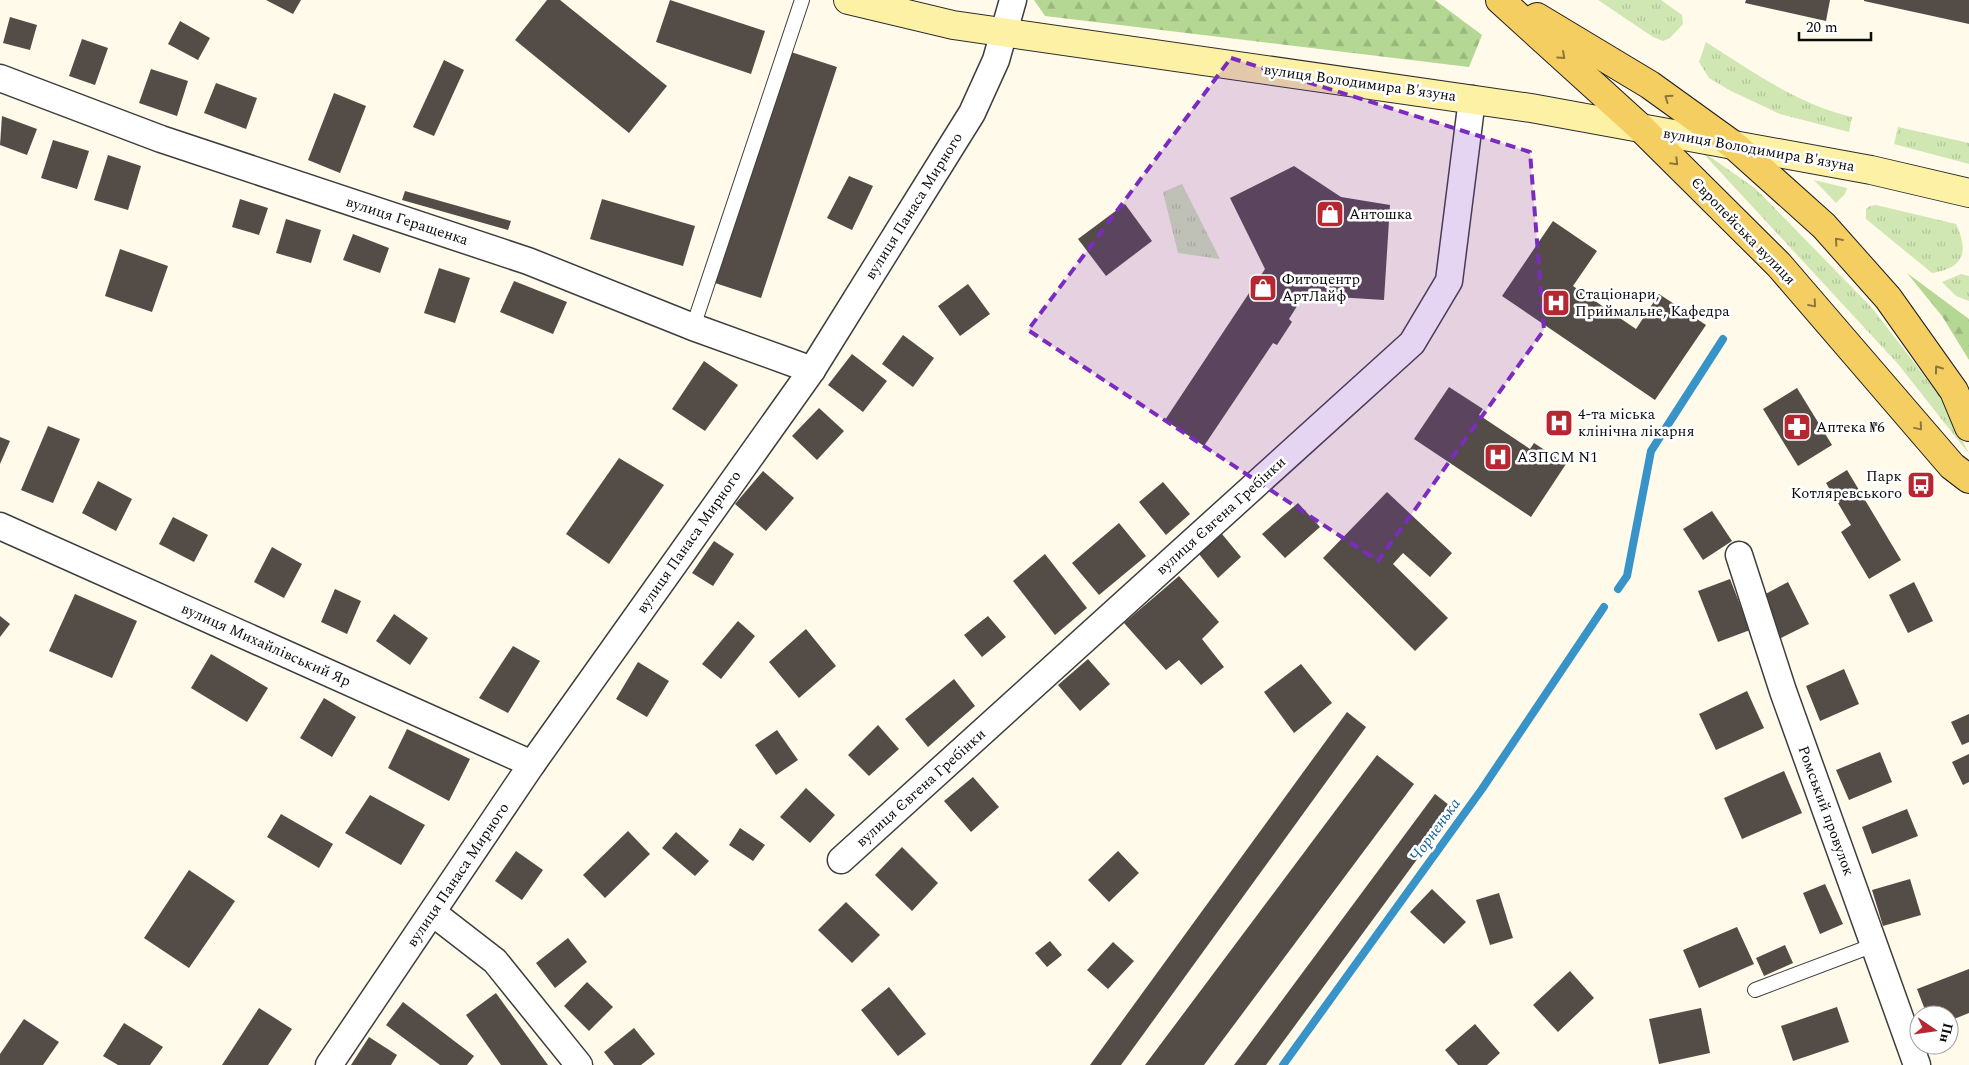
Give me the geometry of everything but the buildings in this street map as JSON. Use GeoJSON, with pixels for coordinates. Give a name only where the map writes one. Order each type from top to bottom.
{"type":"FeatureCollection","features":[{"type":"Feature","properties":{"kind":"main road","name":"вулиця Володимира В'язуна"},"geometry":{"type":"LineString","coordinates":[[848,0],[954,26],[1472,99],[1641,128],[1736,147],[1871,170],[1969,193]]}},
{"type":"Feature","properties":{"kind":"main road","name":"Європейська вулиця"},"geometry":{"type":"LineString","coordinates":[[1500,0],[1641,128],[1779,265],[1952,466],[1969,479]]}},
{"type":"Feature","properties":{"kind":"main road"},"geometry":{"type":"LineString","coordinates":[[1508,0],[1650,85],[1736,147],[1824,226],[1888,298],[1954,391],[1969,427]]}},
{"type":"Feature","properties":{"kind":"street","name":"вулиця Панаса Мирного"},"geometry":{"type":"LineString","coordinates":[[329,1065],[532,764],[812,370],[972,113],[996,60],[1013,0]]}},
{"type":"Feature","properties":{"kind":"street","name":"вулиця Геращенка"},"geometry":{"type":"LineString","coordinates":[[0,78],[161,139],[528,261],[692,327],[812,370]]}},
{"type":"Feature","properties":{"kind":"street","name":"вулиця Євгена Гребінки"},"geometry":{"type":"LineString","coordinates":[[841,860],[1412,342],[1450,282],[1472,99]]}},
{"type":"Feature","properties":{"kind":"street","name":"вулиця Михайлівський Яр"},"geometry":{"type":"LineString","coordinates":[[0,526],[532,764]]}},
{"type":"Feature","properties":{"kind":"street","name":"Ромський провулок"},"geometry":{"type":"LineString","coordinates":[[1739,555],[1783,691],[1917,1065]]}},
{"type":"Feature","properties":{"kind":"street"},"geometry":{"type":"LineString","coordinates":[[433,913],[495,962],[579,1065]]}},
{"type":"Feature","properties":{"kind":"lane"},"geometry":{"type":"LineString","coordinates":[[692,327],[802,0]]}},
{"type":"Feature","properties":{"kind":"lane"},"geometry":{"type":"LineString","coordinates":[[1755,990],[1874,946]]}},
{"type":"Feature","properties":{"kind":"highlighted area"},"geometry":{"type":"Polygon","coordinates":[[[1231,58],[1530,152],[1544,330],[1378,561],[1028,330],[1231,58]]]}},
{"type":"Feature","properties":{"kind":"green space"},"geometry":{"type":"Polygon","coordinates":[[[1034,0],[1435,0],[1482,35],[1469,67],[1045,16],[1034,0]]]}},
{"type":"Feature","properties":{"kind":"green space"},"geometry":{"type":"Polygon","coordinates":[[[1598,0],[1661,0],[1682,15],[1683,24],[1670,38],[1663,41],[1653,37],[1598,0]]]}},
{"type":"Feature","properties":{"kind":"green space"},"geometry":{"type":"Polygon","coordinates":[[[1706,42],[1776,86],[1813,104],[1852,117],[1849,132],[1780,114],[1729,90],[1709,78],[1699,62],[1706,42]]]}},
{"type":"Feature","properties":{"kind":"green space"},"geometry":{"type":"Polygon","coordinates":[[[1898,127],[1969,143],[1969,164],[1894,144],[1898,127]]]}},
{"type":"Feature","properties":{"kind":"green space"},"geometry":{"type":"Polygon","coordinates":[[[1699,149],[1756,189],[1872,308],[1942,399],[1969,454],[1898,364],[1699,149]]]}},
{"type":"Feature","properties":{"kind":"green space"},"geometry":{"type":"Polygon","coordinates":[[[1814,180],[1847,188],[1845,194],[1836,203],[1814,180]]]}},
{"type":"Feature","properties":{"kind":"green space"},"geometry":{"type":"Polygon","coordinates":[[[1182,184],[1220,259],[1178,253],[1163,192],[1182,184]]]}},
{"type":"Feature","properties":{"kind":"green space"},"geometry":{"type":"Polygon","coordinates":[[[1876,205],[1956,224],[1962,243],[1961,257],[1951,267],[1932,273],[1866,219],[1866,209],[1876,205]]]}},
{"type":"Feature","properties":{"kind":"green space"},"geometry":{"type":"Polygon","coordinates":[[[1907,273],[1969,319],[1969,360],[1942,316],[1907,273]]]}},
{"type":"Feature","properties":{"kind":"green space"},"geometry":{"type":"Polygon","coordinates":[[[1961,274],[1969,276],[1969,301],[1956,296],[1942,282],[1961,274]]]}},
{"type":"Feature","properties":{"kind":"waterway","name":"Чорненька"},"geometry":{"type":"LineString","coordinates":[[1618,589],[1627,576],[1651,451],[1723,339]]}},
{"type":"Feature","properties":{"kind":"waterway","name":"Чорненька"},"geometry":{"type":"LineString","coordinates":[[1283,1065],[1482,789],[1604,607]]}},
{"type":"Feature","properties":{"kind":"place","name":"Антошка"},"geometry":{"type":"Point","coordinates":[1330,214]}},
{"type":"Feature","properties":{"kind":"place","name":"Фитоцентр АртЛайф"},"geometry":{"type":"Point","coordinates":[1263,288]}},
{"type":"Feature","properties":{"kind":"place","name":"Стаціонари, Приймальне, Кафедра"},"geometry":{"type":"Point","coordinates":[1556,303]}},
{"type":"Feature","properties":{"kind":"place","name":"4-та міська клінічна лікарня"},"geometry":{"type":"Point","coordinates":[1559,423]}},
{"type":"Feature","properties":{"kind":"place","name":"Аптека №6"},"geometry":{"type":"Point","coordinates":[1797,427]}},
{"type":"Feature","properties":{"kind":"place","name":"АЗПСМ N1"},"geometry":{"type":"Point","coordinates":[1498,457]}},
{"type":"Feature","properties":{"kind":"place","name":"Парк Котляревського"},"geometry":{"type":"Point","coordinates":[1921,485]}}]}
